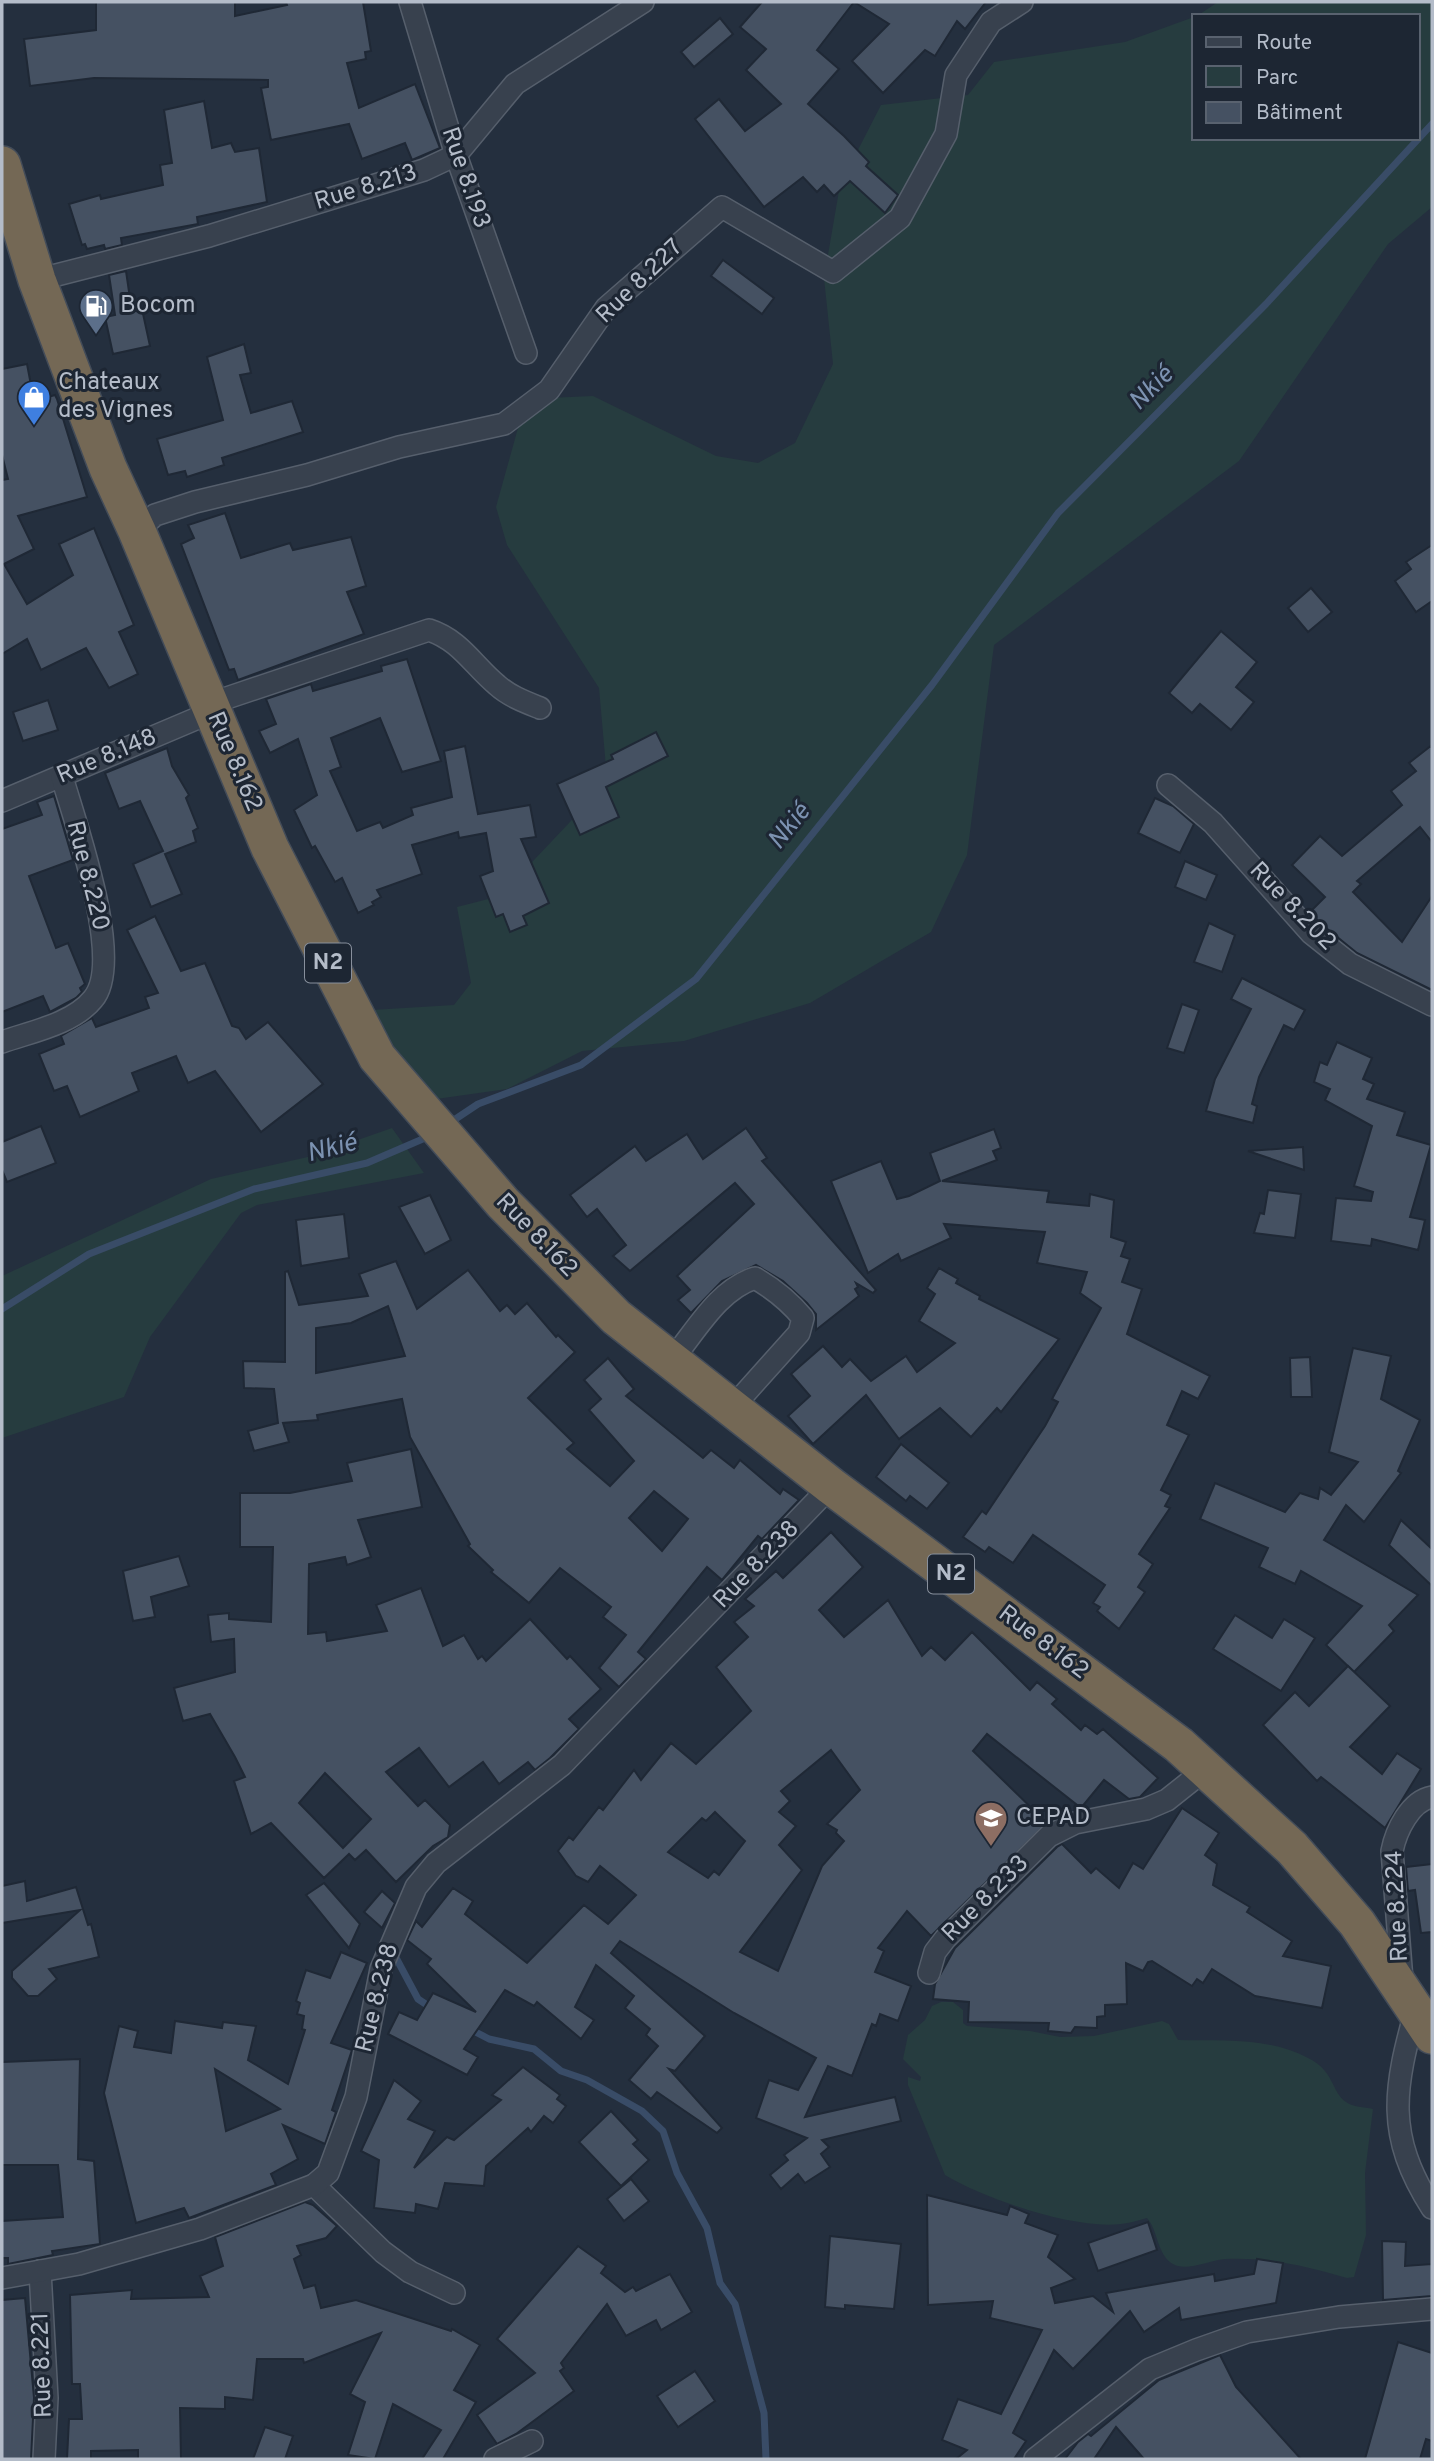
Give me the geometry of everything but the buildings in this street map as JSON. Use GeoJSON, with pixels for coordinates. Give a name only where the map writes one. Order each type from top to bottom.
{"type":"FeatureCollection","features":[{"type":"Feature","properties":{"kind":"highway","name":"Rue 8.162"},"geometry":{"type":"LineString","coordinates":[[2,165],[8,207],[108,468],[270,848],[377,1056],[503,1203],[616,1317],[831,1486],[1168,1737],[1292,1847],[1357,1923],[1417,2011]]}},
{"type":"Feature","properties":{"kind":"street","name":"Rue 8.193"},"geometry":{"type":"LineString","coordinates":[[410,2],[456,155],[526,353]]}},
{"type":"Feature","properties":{"kind":"street","name":"Rue 8.213"},"geometry":{"type":"LineString","coordinates":[[37,280],[209,236],[424,170],[456,155],[515,84],[643,2]]}},
{"type":"Feature","properties":{"kind":"street","name":"Rue 8.227"},"geometry":{"type":"LineString","coordinates":[[137,531],[155,515],[195,502],[307,475],[399,447],[504,424],[549,390],[606,308],[722,207],[833,272],[900,218],[946,134],[956,75],[991,23],[1022,2]]}},
{"type":"Feature","properties":{"kind":"street","name":"Rue 8.148"},"geometry":{"type":"LineString","coordinates":[[2,801],[62,777],[210,708],[429,631],[444,635],[463,649],[497,685],[540,708]]}},
{"type":"Feature","properties":{"kind":"street","name":"Rue 8.220"},"geometry":{"type":"LineString","coordinates":[[2,1042],[66,1019],[93,999],[101,983],[102,923],[62,777]]}},
{"type":"Feature","properties":{"kind":"street","name":"Rue 8.202"},"geometry":{"type":"LineString","coordinates":[[1168,785],[1213,822],[1311,933],[1350,964],[1432,1005]]}},
{"type":"Feature","properties":{"kind":"street"},"geometry":{"type":"LineString","coordinates":[[670,1362],[706,1317],[740,1283],[755,1278],[789,1301],[803,1318],[799,1333],[731,1409]]}},
{"type":"Feature","properties":{"kind":"street","name":"Rue 8.238"},"geometry":{"type":"LineString","coordinates":[[314,2185],[328,2173],[356,2097],[380,1969],[416,1886],[436,1863],[562,1765],[831,1486]]}},
{"type":"Feature","properties":{"kind":"street","name":"Rue 8.233"},"geometry":{"type":"LineString","coordinates":[[929,1973],[935,1952],[945,1939],[1049,1836],[1075,1823],[1146,1809],[1167,1800],[1206,1769]]}},
{"type":"Feature","properties":{"kind":"street","name":"Rue 8.224"},"geometry":{"type":"LineString","coordinates":[[1417,2011],[1392,1852],[1396,1835],[1409,1814],[1426,1798],[1432,1797]]}},
{"type":"Feature","properties":{"kind":"street"},"geometry":{"type":"LineString","coordinates":[[1417,2011],[1400,2067],[1396,2105],[1403,2150],[1432,2208]]}},
{"type":"Feature","properties":{"kind":"street"},"geometry":{"type":"LineString","coordinates":[[2,2278],[40,2271],[200,2229],[314,2185],[383,2252],[410,2272],[454,2293]]}},
{"type":"Feature","properties":{"kind":"street","name":"Rue 8.221"},"geometry":{"type":"LineString","coordinates":[[40,2271],[47,2398],[44,2459]]}},
{"type":"Feature","properties":{"kind":"street"},"geometry":{"type":"LineString","coordinates":[[1035,2459],[1150,2369],[1196,2350],[1247,2332],[1339,2317],[1432,2309]]}},
{"type":"Feature","properties":{"kind":"street"},"geometry":{"type":"LineString","coordinates":[[495,2459],[532,2441]]}},
{"type":"Feature","properties":{"kind":"green space"},"geometry":{"type":"Polygon","coordinates":[[[1218,2],[1432,2],[1432,207],[1388,244],[1239,461],[994,645],[967,855],[931,932],[810,1003],[684,1041],[582,1051],[507,1089],[422,1101],[339,1012],[454,1005],[471,983],[457,907],[500,896],[587,804],[606,767],[599,688],[507,545],[496,507],[518,428],[548,398],[593,396],[716,456],[758,463],[795,443],[833,364],[824,278],[840,185],[881,105],[968,95],[994,62],[1125,42],[1192,18],[1192,140],[1420,140],[1420,14],[1200,14],[1218,2]]]}},
{"type":"Feature","properties":{"kind":"green space"},"geometry":{"type":"Polygon","coordinates":[[[392,1128],[424,1173],[257,1205],[241,1213],[150,1337],[124,1397],[2,1438],[2,1276],[211,1179],[312,1156],[392,1128]]]}},
{"type":"Feature","properties":{"kind":"green space"},"geometry":{"type":"Polygon","coordinates":[[[941,2002],[953,2002],[963,2010],[963,2023],[967,2026],[1030,2031],[1060,2037],[1094,2036],[1162,2021],[1169,2024],[1178,2040],[1261,2043],[1293,2051],[1317,2063],[1328,2075],[1341,2098],[1355,2106],[1373,2109],[1365,2173],[1366,2235],[1354,2277],[1347,2278],[1302,2266],[1257,2259],[1225,2259],[1178,2266],[1164,2255],[1147,2218],[1124,2224],[1102,2225],[1056,2217],[1006,2203],[945,2175],[908,2085],[908,2077],[920,2081],[921,2077],[903,2059],[908,2035],[925,2020],[932,2006],[941,2002]]]}},
{"type":"Feature","properties":{"kind":"waterway","name":"Nkié"},"geometry":{"type":"LineString","coordinates":[[1420,137],[1432,124]]}},
{"type":"Feature","properties":{"kind":"waterway","name":"Nkié"},"geometry":{"type":"LineString","coordinates":[[448,1124],[478,1104],[581,1065],[696,979],[932,685],[1058,513],[1266,304],[1417,140]]}},
{"type":"Feature","properties":{"kind":"waterway","name":"Nkié"},"geometry":{"type":"LineString","coordinates":[[2,1309],[89,1254],[254,1189],[367,1163],[432,1135]]}},
{"type":"Feature","properties":{"kind":"waterway"},"geometry":{"type":"LineString","coordinates":[[394,1954],[418,1999],[433,2009]]}},
{"type":"Feature","properties":{"kind":"waterway"},"geometry":{"type":"LineString","coordinates":[[468,2028],[489,2039],[534,2049],[561,2071],[587,2080],[642,2111],[663,2131],[677,2173],[707,2228],[720,2283],[735,2304],[764,2413],[766,2459]]}},
{"type":"Feature","properties":{"kind":"place","name":"Bocom"},"geometry":{"type":"Point","coordinates":[96,336]}},
{"type":"Feature","properties":{"kind":"place","name":"Chateaux des Vignes"},"geometry":{"type":"Point","coordinates":[34,427]}},
{"type":"Feature","properties":{"kind":"place","name":"CEPAD"},"geometry":{"type":"Point","coordinates":[991,1848]}}]}
